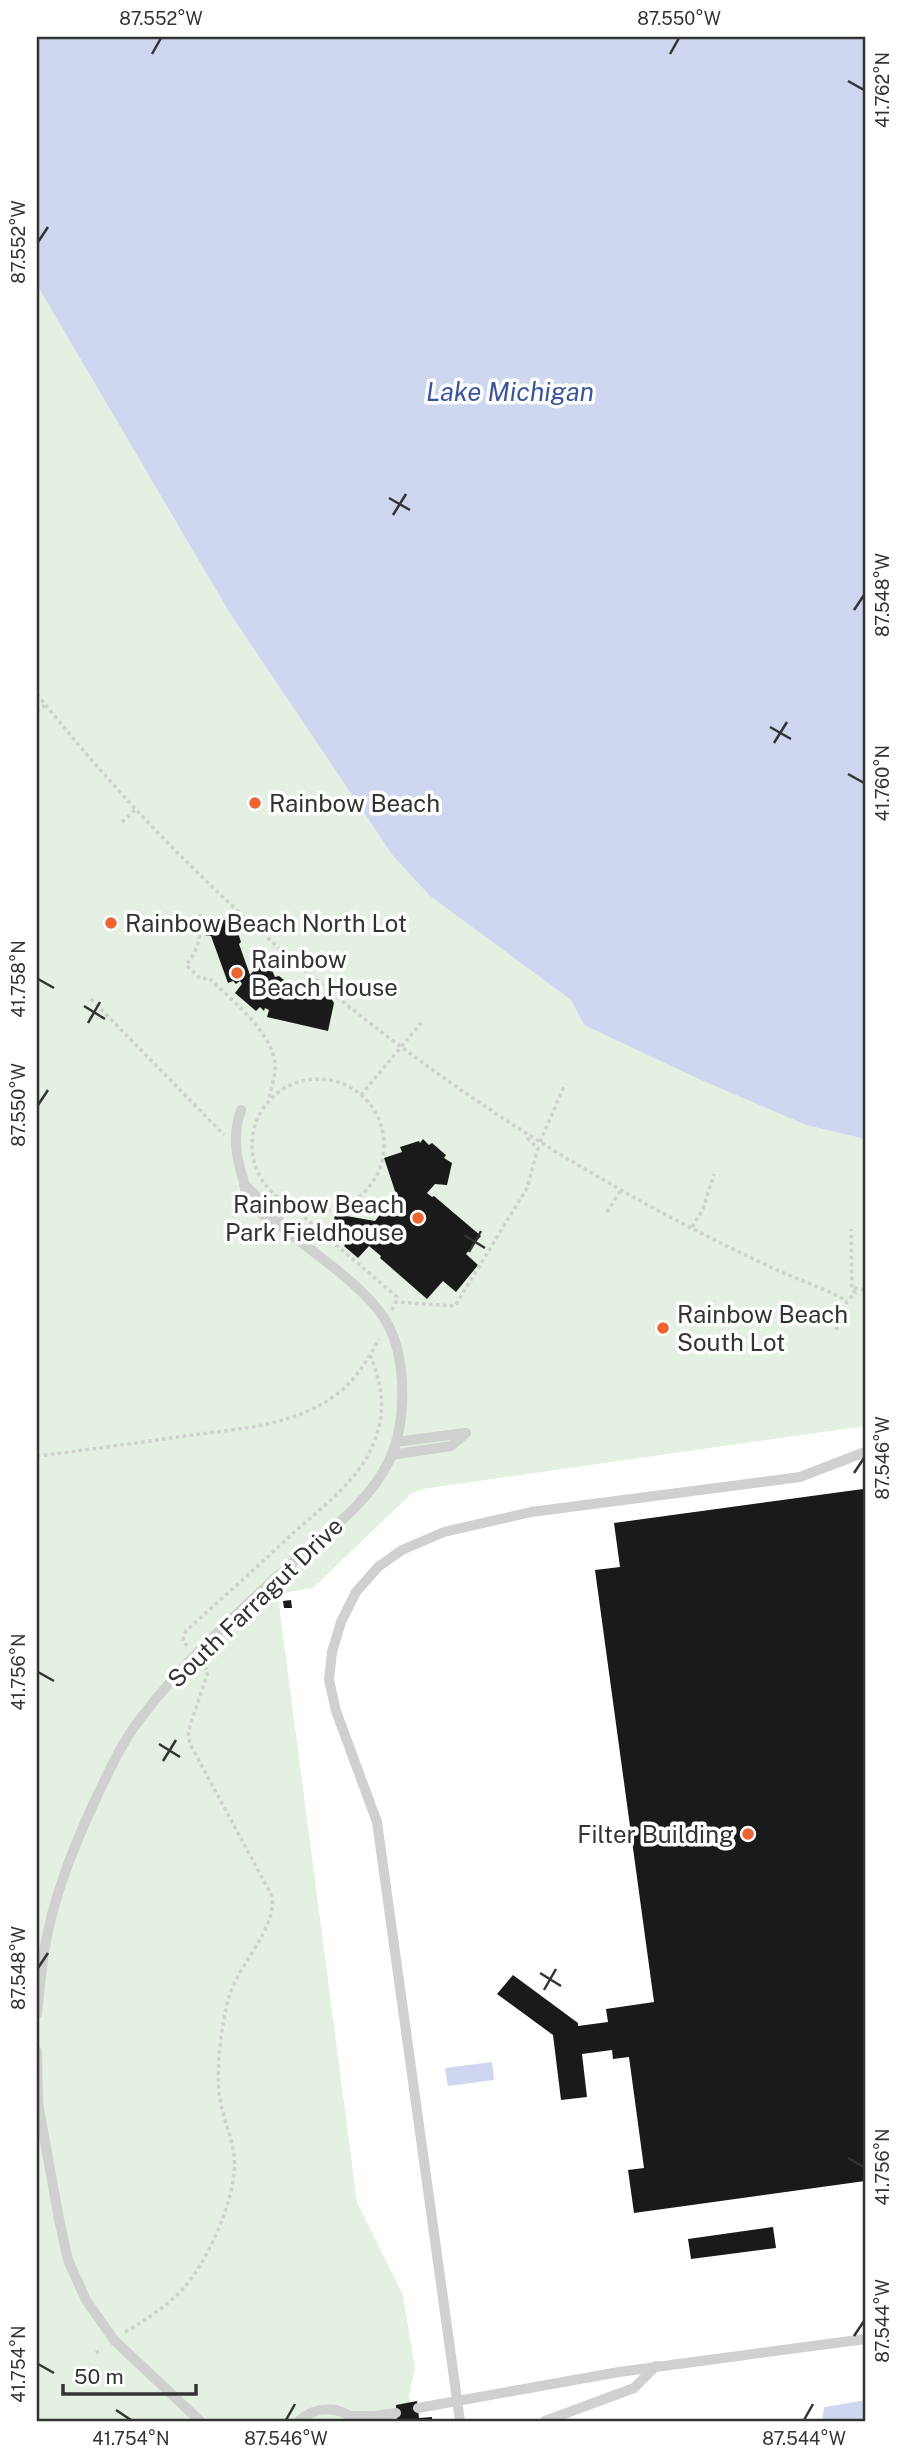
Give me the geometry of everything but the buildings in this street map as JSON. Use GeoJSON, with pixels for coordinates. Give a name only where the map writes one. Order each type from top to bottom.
{"type":"FeatureCollection","features":[{"type":"Feature","properties":{"kind":"lane","name":"South Farragut Drive"},"geometry":{"type":"LineString","coordinates":[[37,2014],[44,1950],[59,1890],[84,1824],[113,1762],[138,1722],[170,1681],[214,1634],[360,1502],[374,1484],[396,1442],[402,1412],[400,1374],[387,1322],[365,1295],[282,1227],[270,1221],[248,1198],[235,1144],[236,1125],[241,1110]]}},
{"type":"Feature","properties":{"kind":"lane"},"geometry":{"type":"LineString","coordinates":[[391,1455],[451,1447],[466,1433],[396,1442]]}},
{"type":"Feature","properties":{"kind":"lane"},"geometry":{"type":"LineString","coordinates":[[460,2421],[377,1822],[336,1711],[329,1680],[332,1652],[341,1622],[356,1592],[378,1567],[402,1550],[443,1532],[531,1512],[800,1477],[865,1452]]}},
{"type":"Feature","properties":{"kind":"lane"},"geometry":{"type":"LineString","coordinates":[[37,2052],[38,2103],[68,2260],[86,2300],[114,2340],[200,2421]]}},
{"type":"Feature","properties":{"kind":"lane"},"geometry":{"type":"LineString","coordinates":[[418,2408],[656,2366],[865,2339]]}},
{"type":"Feature","properties":{"kind":"lane"},"geometry":{"type":"LineString","coordinates":[[545,2421],[634,2388],[656,2366]]}},
{"type":"Feature","properties":{"kind":"lane"},"geometry":{"type":"LineString","coordinates":[[299,2421],[313,2412],[325,2409],[338,2411],[352,2419],[396,2413]]}},
{"type":"Feature","properties":{"kind":"path"},"geometry":{"type":"LineString","coordinates":[[37,694],[89,759],[135,810],[263,934],[402,1046],[519,1129],[621,1190],[847,1301]]}},
{"type":"Feature","properties":{"kind":"path"},"geometry":{"type":"LineString","coordinates":[[37,712],[45,705]]}},
{"type":"Feature","properties":{"kind":"path"},"geometry":{"type":"LineString","coordinates":[[122,822],[135,810]]}},
{"type":"Feature","properties":{"kind":"path"},"geometry":{"type":"LineString","coordinates":[[200,914],[201,939],[195,954],[186,965],[201,979],[209,978],[262,1031],[271,1048],[276,1068],[269,1099]]}},
{"type":"Feature","properties":{"kind":"path"},"geometry":{"type":"LineString","coordinates":[[91,999],[213,1126],[252,1158]]}},
{"type":"Feature","properties":{"kind":"path"},"geometry":{"type":"LineString","coordinates":[[361,1095],[421,1023]]}},
{"type":"Feature","properties":{"kind":"path"},"geometry":{"type":"LineString","coordinates":[[312,1079],[338,1082],[361,1095],[373,1108],[383,1134],[384,1153],[379,1171],[363,1194],[348,1204],[331,1210],[306,1210],[286,1203],[271,1192],[260,1178],[252,1158],[251,1144],[253,1127],[269,1099],[286,1086],[312,1079]]}},
{"type":"Feature","properties":{"kind":"path"},"geometry":{"type":"LineString","coordinates":[[540,1142],[565,1084]]}},
{"type":"Feature","properties":{"kind":"path"},"geometry":{"type":"LineString","coordinates":[[396,1302],[455,1306],[527,1188],[538,1148],[519,1129]]}},
{"type":"Feature","properties":{"kind":"path"},"geometry":{"type":"LineString","coordinates":[[692,1227],[703,1209],[714,1174]]}},
{"type":"Feature","properties":{"kind":"path"},"geometry":{"type":"LineString","coordinates":[[607,1212],[621,1190]]}},
{"type":"Feature","properties":{"kind":"path"},"geometry":{"type":"LineString","coordinates":[[306,1210],[305,1218],[397,1297],[387,1322]]}},
{"type":"Feature","properties":{"kind":"path"},"geometry":{"type":"LineString","coordinates":[[836,1330],[847,1301],[855,1293],[852,1288],[851,1229]]}},
{"type":"Feature","properties":{"kind":"path"},"geometry":{"type":"LineString","coordinates":[[852,1288],[865,1290]]}},
{"type":"Feature","properties":{"kind":"path"},"geometry":{"type":"LineString","coordinates":[[37,1456],[282,1421],[303,1414],[336,1396],[360,1372],[370,1354],[382,1388],[382,1406],[374,1443],[365,1461],[340,1490],[186,1631],[183,1640],[187,1646]]}},
{"type":"Feature","properties":{"kind":"path"},"geometry":{"type":"LineString","coordinates":[[121,2334],[180,2293],[208,2254],[228,2206],[235,2157],[219,2092],[221,2041],[229,1996],[249,1954],[270,1923],[274,1908],[272,1896],[190,1744],[188,1732],[208,1672],[203,1663]]}},
{"type":"Feature","properties":{"kind":"path"},"geometry":{"type":"LineString","coordinates":[[96,2353],[102,2348]]}},
{"type":"Feature","properties":{"kind":"green space"},"geometry":{"type":"Polygon","coordinates":[[[37,285],[229,612],[393,856],[430,896],[571,1000],[584,1025],[806,1125],[865,1139],[865,1426],[422,1489],[411,1494],[313,1588],[282,1593],[279,1604],[357,2202],[403,2295],[415,2368],[409,2396],[415,2421],[37,2421],[37,285]]]}},
{"type":"Feature","properties":{"kind":"water","name":"Lake Michigan"},"geometry":{"type":"Polygon","coordinates":[[[37,37],[865,37],[865,1139],[806,1125],[584,1025],[571,1000],[430,896],[393,856],[229,612],[37,285],[37,37]]]}},
{"type":"Feature","properties":{"kind":"water"},"geometry":{"type":"Polygon","coordinates":[[[492,2062],[494,2080],[448,2086],[445,2068],[492,2062]]]}},
{"type":"Feature","properties":{"kind":"water"},"geometry":{"type":"Polygon","coordinates":[[[865,2400],[865,2421],[822,2421],[824,2407],[865,2400]]]}},
{"type":"Feature","properties":{"kind":"pier"},"geometry":{"type":"Polygon","coordinates":[[[865,2397],[865,2400],[824,2407],[822,2421],[819,2421],[823,2404],[865,2397]]]}},
{"type":"Feature","properties":{"kind":"place","name":"Rainbow Beach"},"geometry":{"type":"Point","coordinates":[255,803]}},
{"type":"Feature","properties":{"kind":"place","name":"Rainbow Beach North Lot"},"geometry":{"type":"Point","coordinates":[111,923]}},
{"type":"Feature","properties":{"kind":"place","name":"Rainbow Beach House"},"geometry":{"type":"Point","coordinates":[237,973]}},
{"type":"Feature","properties":{"kind":"place","name":"Rainbow Beach Park Fieldhouse"},"geometry":{"type":"Point","coordinates":[418,1218]}},
{"type":"Feature","properties":{"kind":"place","name":"Rainbow Beach South Lot"},"geometry":{"type":"Point","coordinates":[663,1328]}},
{"type":"Feature","properties":{"kind":"place","name":"Filter Building"},"geometry":{"type":"Point","coordinates":[748,1834]}}]}
